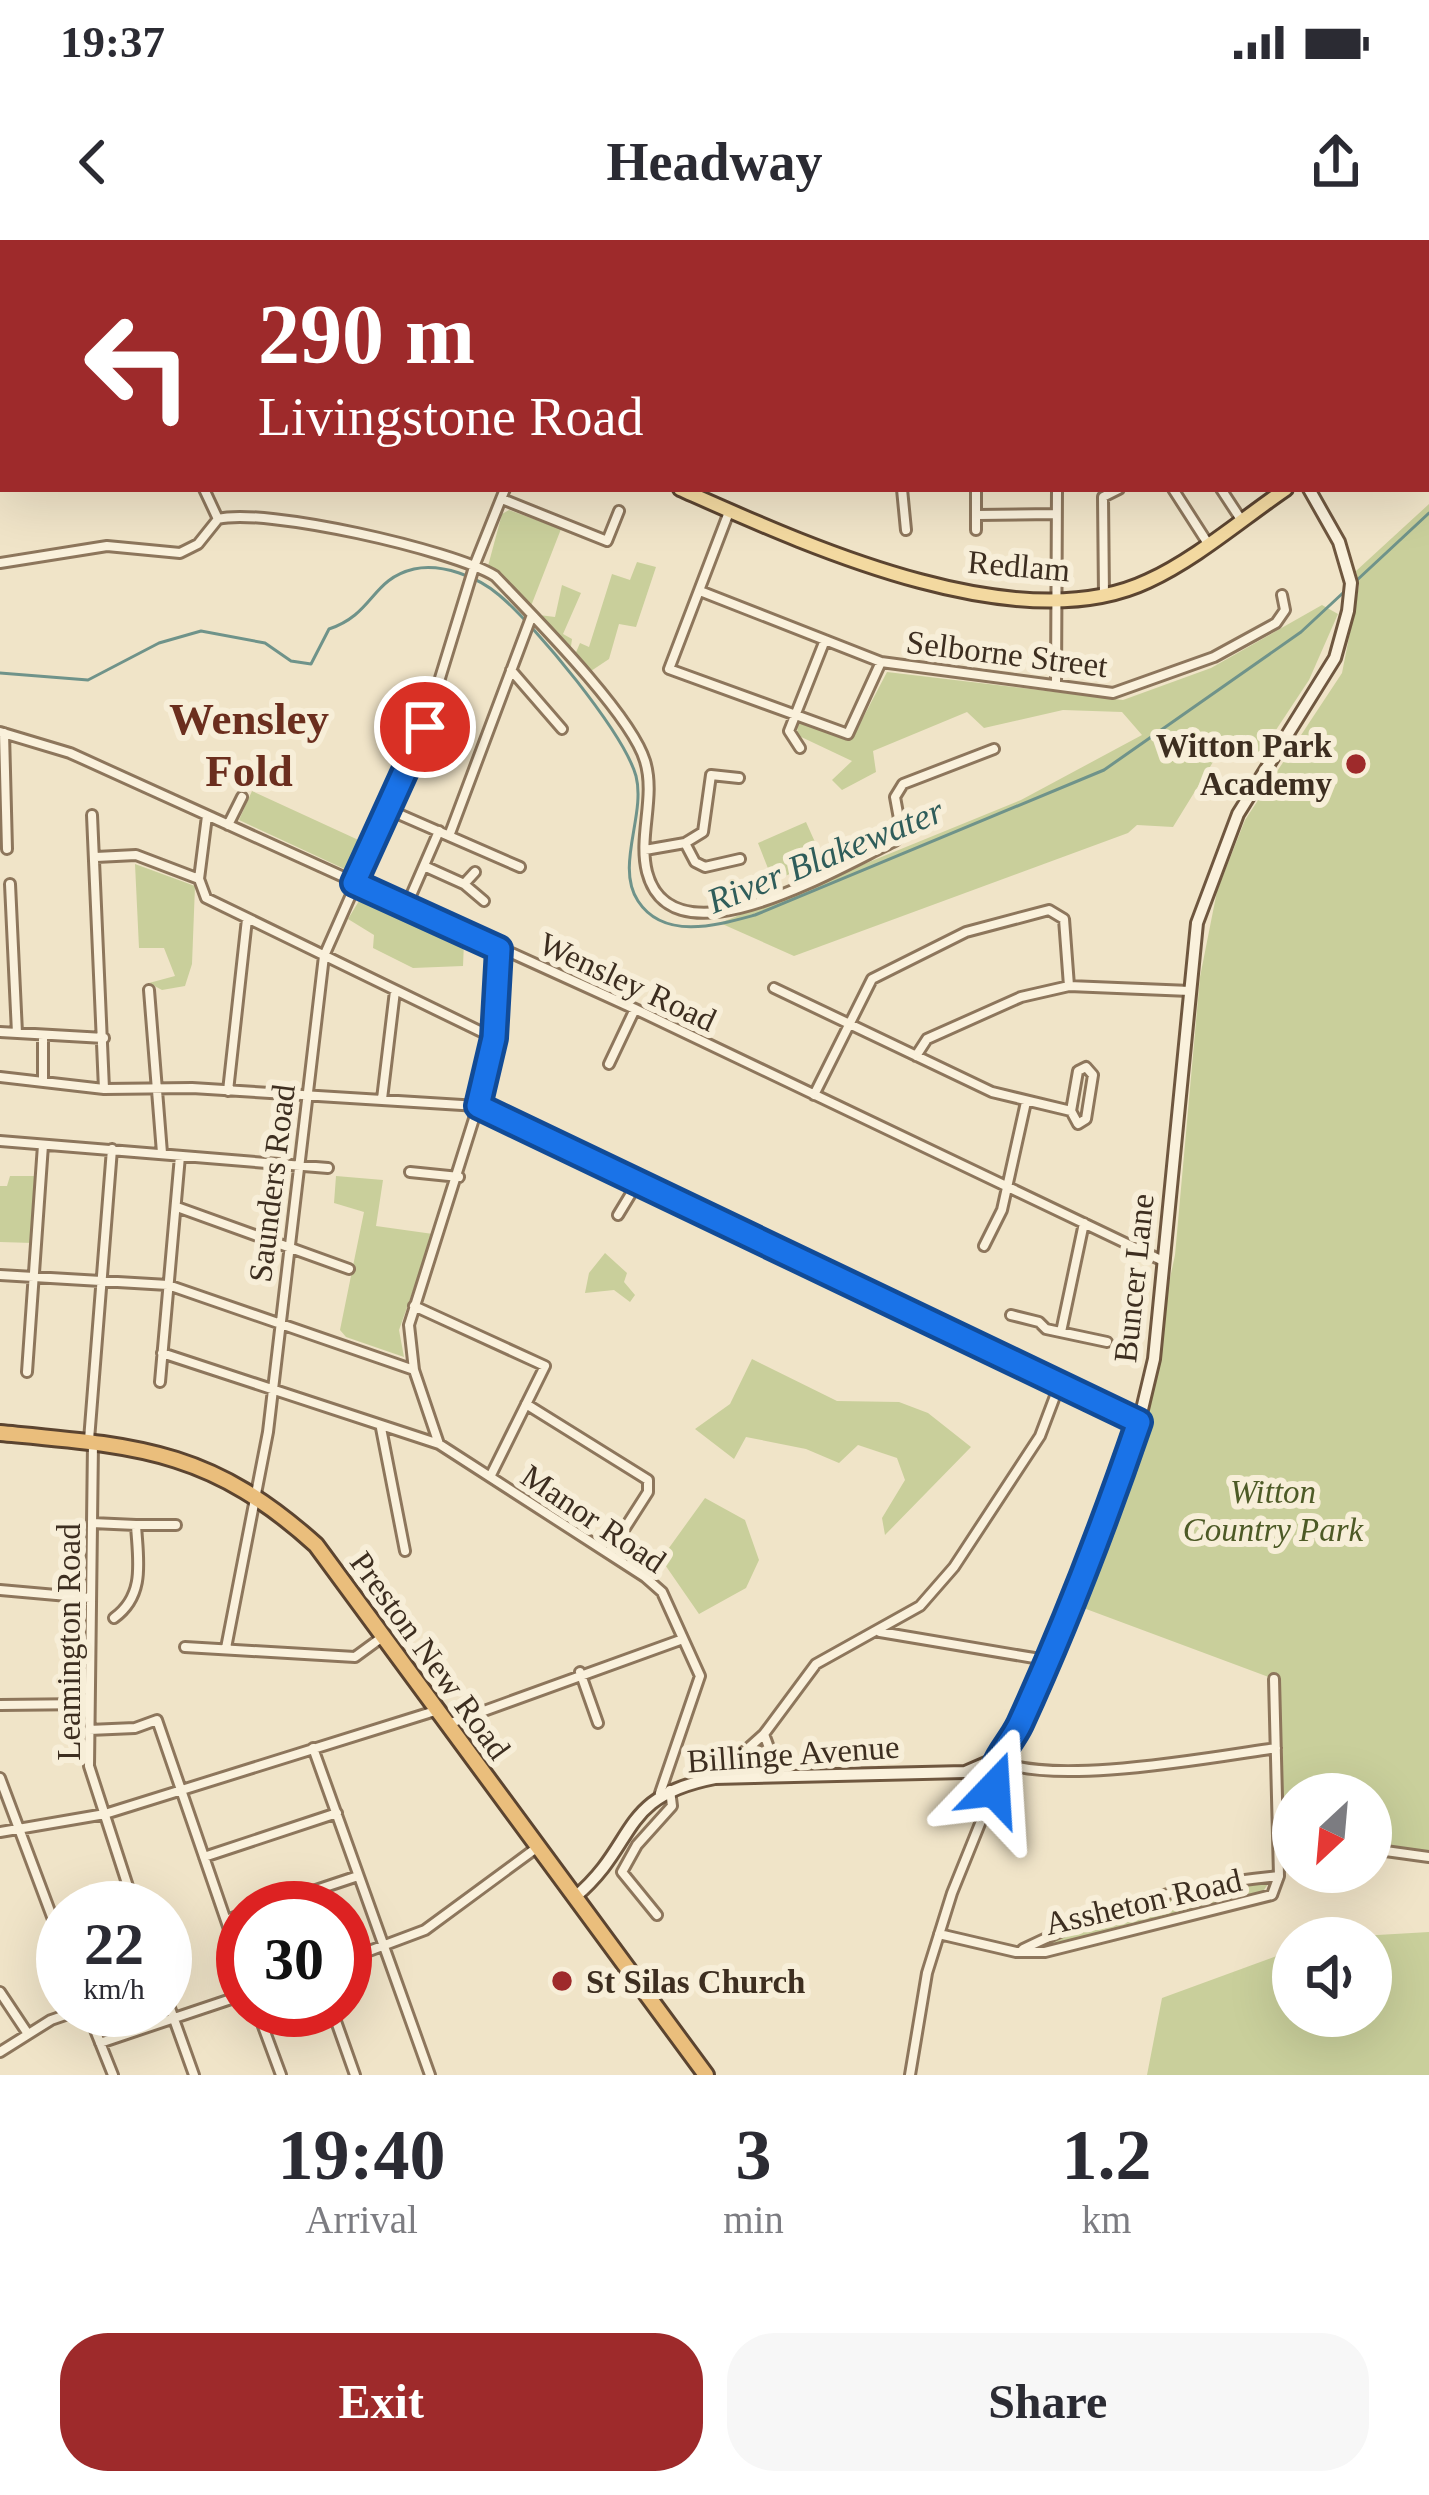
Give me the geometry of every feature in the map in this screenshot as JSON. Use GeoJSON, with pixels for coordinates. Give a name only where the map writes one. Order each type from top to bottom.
{"type":"FeatureCollection","features":[{"type":"Feature","properties":{"kind":"highway","name":"Preston New Road"},"geometry":{"type":"LineString","coordinates":[[0,1433],[178,1457],[255,1494],[316,1545],[706,2075]]}},
{"type":"Feature","properties":{"kind":"main road","name":"Redlam"},"geometry":{"type":"LineString","coordinates":[[687,492],[880,571],[1057,601],[1104,596],[1147,582],[1281,492]]}},
{"type":"Feature","properties":{"kind":"main road","name":"Buncer Lane"},"geometry":{"type":"LineString","coordinates":[[995,1760],[1018,1727],[1047,1660],[1139,1422],[1154,1359],[1198,923],[1222,851],[1342,641],[1351,583],[1334,528],[1311,492]]}},
{"type":"Feature","properties":{"kind":"main road","name":"Billinge Avenue"},"geometry":{"type":"LineString","coordinates":[[574,1897],[593,1882],[634,1819],[665,1790],[715,1778],[964,1772],[995,1760]]}},
{"type":"Feature","properties":{"kind":"street"},"geometry":{"type":"LineString","coordinates":[[205,492],[218,519]]}},
{"type":"Feature","properties":{"kind":"street"},"geometry":{"type":"LineString","coordinates":[[902,492],[906,530]]}},
{"type":"Feature","properties":{"kind":"street"},"geometry":{"type":"LineString","coordinates":[[976,492],[976,530]]}},
{"type":"Feature","properties":{"kind":"street"},"geometry":{"type":"LineString","coordinates":[[1056,684],[1057,492]]}},
{"type":"Feature","properties":{"kind":"street"},"geometry":{"type":"LineString","coordinates":[[1104,596],[1103,497],[1112,492]]}},
{"type":"Feature","properties":{"kind":"street"},"geometry":{"type":"LineString","coordinates":[[1175,492],[1207,542]]}},
{"type":"Feature","properties":{"kind":"street"},"geometry":{"type":"LineString","coordinates":[[1223,492],[1240,518]]}},
{"type":"Feature","properties":{"kind":"street"},"geometry":{"type":"LineString","coordinates":[[503,494],[610,541],[619,511]]}},
{"type":"Feature","properties":{"kind":"street","name":"Saunders Road"},"geometry":{"type":"LineString","coordinates":[[226,1648],[272,1390],[324,956],[425,727],[475,564],[503,494]]}},
{"type":"Feature","properties":{"kind":"street"},"geometry":{"type":"LineString","coordinates":[[729,511],[669,669],[848,734],[880,662]]}},
{"type":"Feature","properties":{"kind":"street"},"geometry":{"type":"LineString","coordinates":[[0,562],[107,546],[180,553],[198,544],[218,519],[242,513],[475,564],[495,576],[620,720],[645,760],[646,871],[665,904],[705,916],[726,914],[895,841],[902,835],[894,804],[903,784],[994,749]]}},
{"type":"Feature","properties":{"kind":"street"},"geometry":{"type":"LineString","coordinates":[[977,515],[1056,514]]}},
{"type":"Feature","properties":{"kind":"street","name":"Selborne Street"},"geometry":{"type":"LineString","coordinates":[[700,591],[880,662],[1113,693],[1214,657],[1276,623],[1285,610],[1282,595]]}},
{"type":"Feature","properties":{"kind":"street"},"geometry":{"type":"LineString","coordinates":[[406,907],[444,834],[531,619]]}},
{"type":"Feature","properties":{"kind":"street"},"geometry":{"type":"LineString","coordinates":[[800,748],[789,731],[825,640]]}},
{"type":"Feature","properties":{"kind":"street"},"geometry":{"type":"LineString","coordinates":[[511,670],[562,729]]}},
{"type":"Feature","properties":{"kind":"street"},"geometry":{"type":"LineString","coordinates":[[2,732],[7,849]]}},
{"type":"Feature","properties":{"kind":"street","name":"Wensley Road"},"geometry":{"type":"LineString","coordinates":[[2,732],[70,753],[635,1009],[1163,1261]]}},
{"type":"Feature","properties":{"kind":"street"},"geometry":{"type":"LineString","coordinates":[[645,850],[685,843],[703,832],[710,771],[739,778]]}},
{"type":"Feature","properties":{"kind":"street"},"geometry":{"type":"LineString","coordinates":[[228,825],[242,797]]}},
{"type":"Feature","properties":{"kind":"street"},"geometry":{"type":"LineString","coordinates":[[387,809],[520,867]]}},
{"type":"Feature","properties":{"kind":"street"},"geometry":{"type":"LineString","coordinates":[[92,815],[104,1089]]}},
{"type":"Feature","properties":{"kind":"street"},"geometry":{"type":"LineString","coordinates":[[207,816],[200,891],[247,919],[494,1038]]}},
{"type":"Feature","properties":{"kind":"street"},"geometry":{"type":"LineString","coordinates":[[685,843],[694,862],[705,867],[740,859]]}},
{"type":"Feature","properties":{"kind":"street"},"geometry":{"type":"LineString","coordinates":[[96,857],[136,856],[199,879]]}},
{"type":"Feature","properties":{"kind":"street"},"geometry":{"type":"LineString","coordinates":[[424,866],[464,884],[484,902]]}},
{"type":"Feature","properties":{"kind":"street"},"geometry":{"type":"LineString","coordinates":[[464,884],[475,872]]}},
{"type":"Feature","properties":{"kind":"street"},"geometry":{"type":"LineString","coordinates":[[10,884],[17,1033]]}},
{"type":"Feature","properties":{"kind":"street"},"geometry":{"type":"LineString","coordinates":[[814,1095],[867,985],[966,932],[1049,910],[1064,919],[1069,986]]}},
{"type":"Feature","properties":{"kind":"street"},"geometry":{"type":"LineString","coordinates":[[228,1091],[247,919]]}},
{"type":"Feature","properties":{"kind":"street"},"geometry":{"type":"LineString","coordinates":[[439,1444],[414,1370],[409,1325],[478,1106],[494,1038],[499,949]]}},
{"type":"Feature","properties":{"kind":"street"},"geometry":{"type":"LineString","coordinates":[[916,1056],[927,1040],[1022,997],[1069,986],[1190,991]]}},
{"type":"Feature","properties":{"kind":"street"},"geometry":{"type":"LineString","coordinates":[[774,988],[992,1093],[1070,1111]]}},
{"type":"Feature","properties":{"kind":"street"},"geometry":{"type":"LineString","coordinates":[[148,990],[162,1153]]}},
{"type":"Feature","properties":{"kind":"street"},"geometry":{"type":"LineString","coordinates":[[382,1099],[395,991]]}},
{"type":"Feature","properties":{"kind":"street"},"geometry":{"type":"LineString","coordinates":[[609,1064],[635,1009]]}},
{"type":"Feature","properties":{"kind":"street"},"geometry":{"type":"LineString","coordinates":[[0,1032],[104,1038]]}},
{"type":"Feature","properties":{"kind":"street"},"geometry":{"type":"LineString","coordinates":[[43,1035],[44,1082]]}},
{"type":"Feature","properties":{"kind":"street"},"geometry":{"type":"LineString","coordinates":[[1089,1068],[1085,1122],[1072,1121],[1070,1111],[1078,1071],[1089,1068]]}},
{"type":"Feature","properties":{"kind":"street"},"geometry":{"type":"LineString","coordinates":[[0,1077],[104,1089],[228,1091],[478,1106],[1139,1422]]}},
{"type":"Feature","properties":{"kind":"street"},"geometry":{"type":"LineString","coordinates":[[984,1246],[1007,1186],[1026,1102]]}},
{"type":"Feature","properties":{"kind":"street"},"geometry":{"type":"LineString","coordinates":[[0,1142],[328,1168]]}},
{"type":"Feature","properties":{"kind":"street"},"geometry":{"type":"LineString","coordinates":[[27,1372],[43,1145]]}},
{"type":"Feature","properties":{"kind":"street","name":"Leamington Road"},"geometry":{"type":"LineString","coordinates":[[112,1149],[91,1442],[88,1766],[126,1881]]}},
{"type":"Feature","properties":{"kind":"street"},"geometry":{"type":"LineString","coordinates":[[160,1382],[180,1156]]}},
{"type":"Feature","properties":{"kind":"street"},"geometry":{"type":"LineString","coordinates":[[410,1172],[459,1178]]}},
{"type":"Feature","properties":{"kind":"street"},"geometry":{"type":"LineString","coordinates":[[619,1215],[638,1182]]}},
{"type":"Feature","properties":{"kind":"street"},"geometry":{"type":"LineString","coordinates":[[177,1207],[349,1269]]}},
{"type":"Feature","properties":{"kind":"street"},"geometry":{"type":"LineString","coordinates":[[1061,1332],[1084,1223]]}},
{"type":"Feature","properties":{"kind":"street"},"geometry":{"type":"LineString","coordinates":[[0,1275],[168,1285],[414,1370]]}},
{"type":"Feature","properties":{"kind":"street"},"geometry":{"type":"LineString","coordinates":[[414,1306],[545,1366],[490,1477]]}},
{"type":"Feature","properties":{"kind":"street"},"geometry":{"type":"LineString","coordinates":[[1011,1315],[1107,1342]]}},
{"type":"Feature","properties":{"kind":"street","name":"Manor Road"},"geometry":{"type":"LineString","coordinates":[[162,1353],[439,1444],[662,1592],[700,1676],[665,1790],[672,1807],[637,1845],[622,1872],[657,1915]]}},
{"type":"Feature","properties":{"kind":"street"},"geometry":{"type":"LineString","coordinates":[[715,1778],[764,1734],[816,1664],[880,1633],[920,1606],[954,1567],[1040,1436],[1060,1383]]}},
{"type":"Feature","properties":{"kind":"street"},"geometry":{"type":"LineString","coordinates":[[526,1404],[648,1480],[648,1492],[609,1553]]}},
{"type":"Feature","properties":{"kind":"street"},"geometry":{"type":"LineString","coordinates":[[381,1428],[405,1550]]}},
{"type":"Feature","properties":{"kind":"street"},"geometry":{"type":"LineString","coordinates":[[92,1523],[176,1525]]}},
{"type":"Feature","properties":{"kind":"street"},"geometry":{"type":"LineString","coordinates":[[114,1618],[128,1607],[138,1586],[136,1525]]}},
{"type":"Feature","properties":{"kind":"street"},"geometry":{"type":"LineString","coordinates":[[0,1590],[90,1598]]}},
{"type":"Feature","properties":{"kind":"street"},"geometry":{"type":"LineString","coordinates":[[880,1633],[1047,1660]]}},
{"type":"Feature","properties":{"kind":"street"},"geometry":{"type":"LineString","coordinates":[[185,1647],[355,1657],[384,1636]]}},
{"type":"Feature","properties":{"kind":"street"},"geometry":{"type":"LineString","coordinates":[[446,1725],[580,1672],[684,1641]]}},
{"type":"Feature","properties":{"kind":"street"},"geometry":{"type":"LineString","coordinates":[[580,1672],[598,1723]]}},
{"type":"Feature","properties":{"kind":"street"},"geometry":{"type":"LineString","coordinates":[[1274,1679],[1277,1773]]}},
{"type":"Feature","properties":{"kind":"street"},"geometry":{"type":"LineString","coordinates":[[0,1705],[89,1704]]}},
{"type":"Feature","properties":{"kind":"street"},"geometry":{"type":"LineString","coordinates":[[0,1832],[105,1814],[436,1711]]}},
{"type":"Feature","properties":{"kind":"street"},"geometry":{"type":"LineString","coordinates":[[89,1730],[127,1729],[157,1720],[216,1891]]}},
{"type":"Feature","properties":{"kind":"street"},"geometry":{"type":"LineString","coordinates":[[764,1734],[779,1775]]}},
{"type":"Feature","properties":{"kind":"street"},"geometry":{"type":"LineString","coordinates":[[313,1748],[380,1946],[430,2075]]}},
{"type":"Feature","properties":{"kind":"street","name":"Billinge Avenue"},"geometry":{"type":"LineString","coordinates":[[995,1760],[1019,1772],[1169,1763],[1276,1748]]}},
{"type":"Feature","properties":{"kind":"street","name":"Buncer Lane"},"geometry":{"type":"LineString","coordinates":[[910,2075],[939,1934],[994,1789],[995,1760]]}},
{"type":"Feature","properties":{"kind":"street"},"geometry":{"type":"LineString","coordinates":[[0,1778],[39,1881]]}},
{"type":"Feature","properties":{"kind":"street"},"geometry":{"type":"LineString","coordinates":[[204,1857],[337,1813]]}},
{"type":"Feature","properties":{"kind":"street"},"geometry":{"type":"LineString","coordinates":[[372,1949],[424,1930],[536,1849]]}},
{"type":"Feature","properties":{"kind":"street"},"geometry":{"type":"LineString","coordinates":[[1392,1852],[1429,1857]]}},
{"type":"Feature","properties":{"kind":"street"},"geometry":{"type":"LineString","coordinates":[[344,1881],[356,1877]]}},
{"type":"Feature","properties":{"kind":"street","name":"Assheton Road"},"geometry":{"type":"LineString","coordinates":[[1016,1952],[1108,1908],[1161,1892],[1272,1877]]}},
{"type":"Feature","properties":{"kind":"street","name":"Assheton Road"},"geometry":{"type":"LineString","coordinates":[[939,1934],[1016,1952],[1075,1948],[1273,1893]]}},
{"type":"Feature","properties":{"kind":"street"},"geometry":{"type":"LineString","coordinates":[[0,1992],[28,2034]]}},
{"type":"Feature","properties":{"kind":"street"},"geometry":{"type":"LineString","coordinates":[[0,2052],[36,2031]]}},
{"type":"Feature","properties":{"kind":"street"},"geometry":{"type":"LineString","coordinates":[[97,2037],[113,2075]]}},
{"type":"Feature","properties":{"kind":"street"},"geometry":{"type":"LineString","coordinates":[[100,2043],[118,2037]]}},
{"type":"Feature","properties":{"kind":"street"},"geometry":{"type":"LineString","coordinates":[[180,2037],[194,2075]]}},
{"type":"Feature","properties":{"kind":"street"},"geometry":{"type":"LineString","coordinates":[[267,2037],[281,2075]]}},
{"type":"Feature","properties":{"kind":"street"},"geometry":{"type":"LineString","coordinates":[[342,2037],[355,2075]]}},
{"type":"Feature","properties":{"kind":"green space","name":"Witton Country Park"},"geometry":{"type":"Polygon","coordinates":[[[1429,504],[1429,1856],[1392,1851],[1392,1773],[1277,1773],[1274,1679],[1070,1603],[1139,1422],[1175,1255],[1200,977],[1217,891],[1245,820],[1342,673],[1359,586],[1356,571],[1429,504]]]}},
{"type":"Feature","properties":{"kind":"green space"},"geometry":{"type":"Polygon","coordinates":[[[509,510],[561,529],[531,606],[488,566],[502,514],[509,510]]]}},
{"type":"Feature","properties":{"kind":"green space"},"geometry":{"type":"Polygon","coordinates":[[[637,562],[656,567],[636,627],[619,624],[609,659],[588,673],[574,657],[580,643],[589,647],[612,574],[630,580],[637,562]]]}},
{"type":"Feature","properties":{"kind":"green space"},"geometry":{"type":"Polygon","coordinates":[[[562,585],[581,593],[563,634],[572,639],[570,653],[539,615],[555,617],[562,585]]]}},
{"type":"Feature","properties":{"kind":"green space"},"geometry":{"type":"Polygon","coordinates":[[[1322,605],[1338,614],[1309,680],[1260,754],[1229,736],[1173,827],[1137,825],[1128,833],[794,956],[720,923],[1021,800],[1142,735],[1122,712],[1063,710],[984,728],[967,712],[873,751],[876,772],[842,790],[832,780],[852,761],[797,735],[798,722],[852,739],[887,672],[1123,700],[1211,668],[1322,605]]]}},
{"type":"Feature","properties":{"kind":"green space"},"geometry":{"type":"Polygon","coordinates":[[[252,791],[365,843],[351,872],[239,820],[252,791]]]}},
{"type":"Feature","properties":{"kind":"green space"},"geometry":{"type":"Polygon","coordinates":[[[806,822],[823,860],[773,881],[758,843],[806,822]]]}},
{"type":"Feature","properties":{"kind":"green space"},"geometry":{"type":"Polygon","coordinates":[[[135,864],[195,886],[192,964],[185,986],[162,990],[149,983],[175,976],[164,948],[139,948],[135,864]]]}},
{"type":"Feature","properties":{"kind":"green space"},"geometry":{"type":"Polygon","coordinates":[[[362,896],[464,942],[463,966],[413,968],[373,948],[374,935],[348,919],[362,896]]]}},
{"type":"Feature","properties":{"kind":"green space"},"geometry":{"type":"Polygon","coordinates":[[[10,1176],[37,1176],[33,1243],[0,1242],[0,1186],[7,1186],[10,1176]]]}},
{"type":"Feature","properties":{"kind":"green space"},"geometry":{"type":"Polygon","coordinates":[[[336,1176],[383,1180],[376,1226],[433,1234],[399,1330],[404,1357],[346,1337],[340,1330],[364,1212],[334,1203],[336,1176]]]}},
{"type":"Feature","properties":{"kind":"green space"},"geometry":{"type":"Polygon","coordinates":[[[605,1253],[627,1273],[624,1282],[635,1295],[630,1302],[614,1290],[585,1293],[589,1273],[605,1253]]]}},
{"type":"Feature","properties":{"kind":"green space"},"geometry":{"type":"Polygon","coordinates":[[[752,1359],[837,1401],[899,1402],[928,1413],[971,1447],[885,1535],[882,1518],[905,1480],[897,1458],[858,1445],[839,1463],[806,1449],[746,1437],[734,1459],[695,1429],[730,1404],[752,1359]]]}},
{"type":"Feature","properties":{"kind":"green space"},"geometry":{"type":"Polygon","coordinates":[[[705,1498],[745,1520],[759,1560],[746,1588],[699,1614],[661,1559],[705,1498]]]}},
{"type":"Feature","properties":{"kind":"green space"},"geometry":{"type":"Polygon","coordinates":[[[1268,1884],[1262,1893],[1146,1928],[1081,1944],[1034,1946],[1118,1909],[1268,1884]]]}},
{"type":"Feature","properties":{"kind":"green space"},"geometry":{"type":"Polygon","coordinates":[[[1429,1932],[1429,2075],[1147,2075],[1162,1998],[1272,1958],[1272,2037],[1392,2037],[1392,1934],[1429,1932]]]}},
{"type":"Feature","properties":{"kind":"waterway","name":"River Blakewater"},"geometry":{"type":"LineString","coordinates":[[1356,581],[1429,513]]}},
{"type":"Feature","properties":{"kind":"waterway","name":"River Blakewater"},"geometry":{"type":"LineString","coordinates":[[0,673],[88,680],[159,643],[201,631],[265,643],[291,661],[311,664],[329,629],[355,615],[389,580],[425,568],[470,577],[515,610],[615,734],[636,776],[638,791],[630,856],[632,887],[649,913],[677,926],[692,927],[755,915],[1104,770],[1301,632],[1344,592]]}},
{"type":"Feature","properties":{"kind":"place","name":"Witton Park Academy"},"geometry":{"type":"Point","coordinates":[1356,764]}},
{"type":"Feature","properties":{"kind":"place","name":"St Silas Church"},"geometry":{"type":"Point","coordinates":[562,1981]}},
{"type":"Feature","properties":{"kind":"district","name":"Wensley Fold"},"geometry":{"type":"Point","coordinates":[249,744]}},
{"type":"Feature","properties":{"kind":"route"},"geometry":{"type":"LineString","coordinates":[[425,727],[354,883],[499,949],[494,1038],[478,1106],[1139,1422],[1047,1660],[1018,1727],[995,1760],[994,1789]]}}]}
